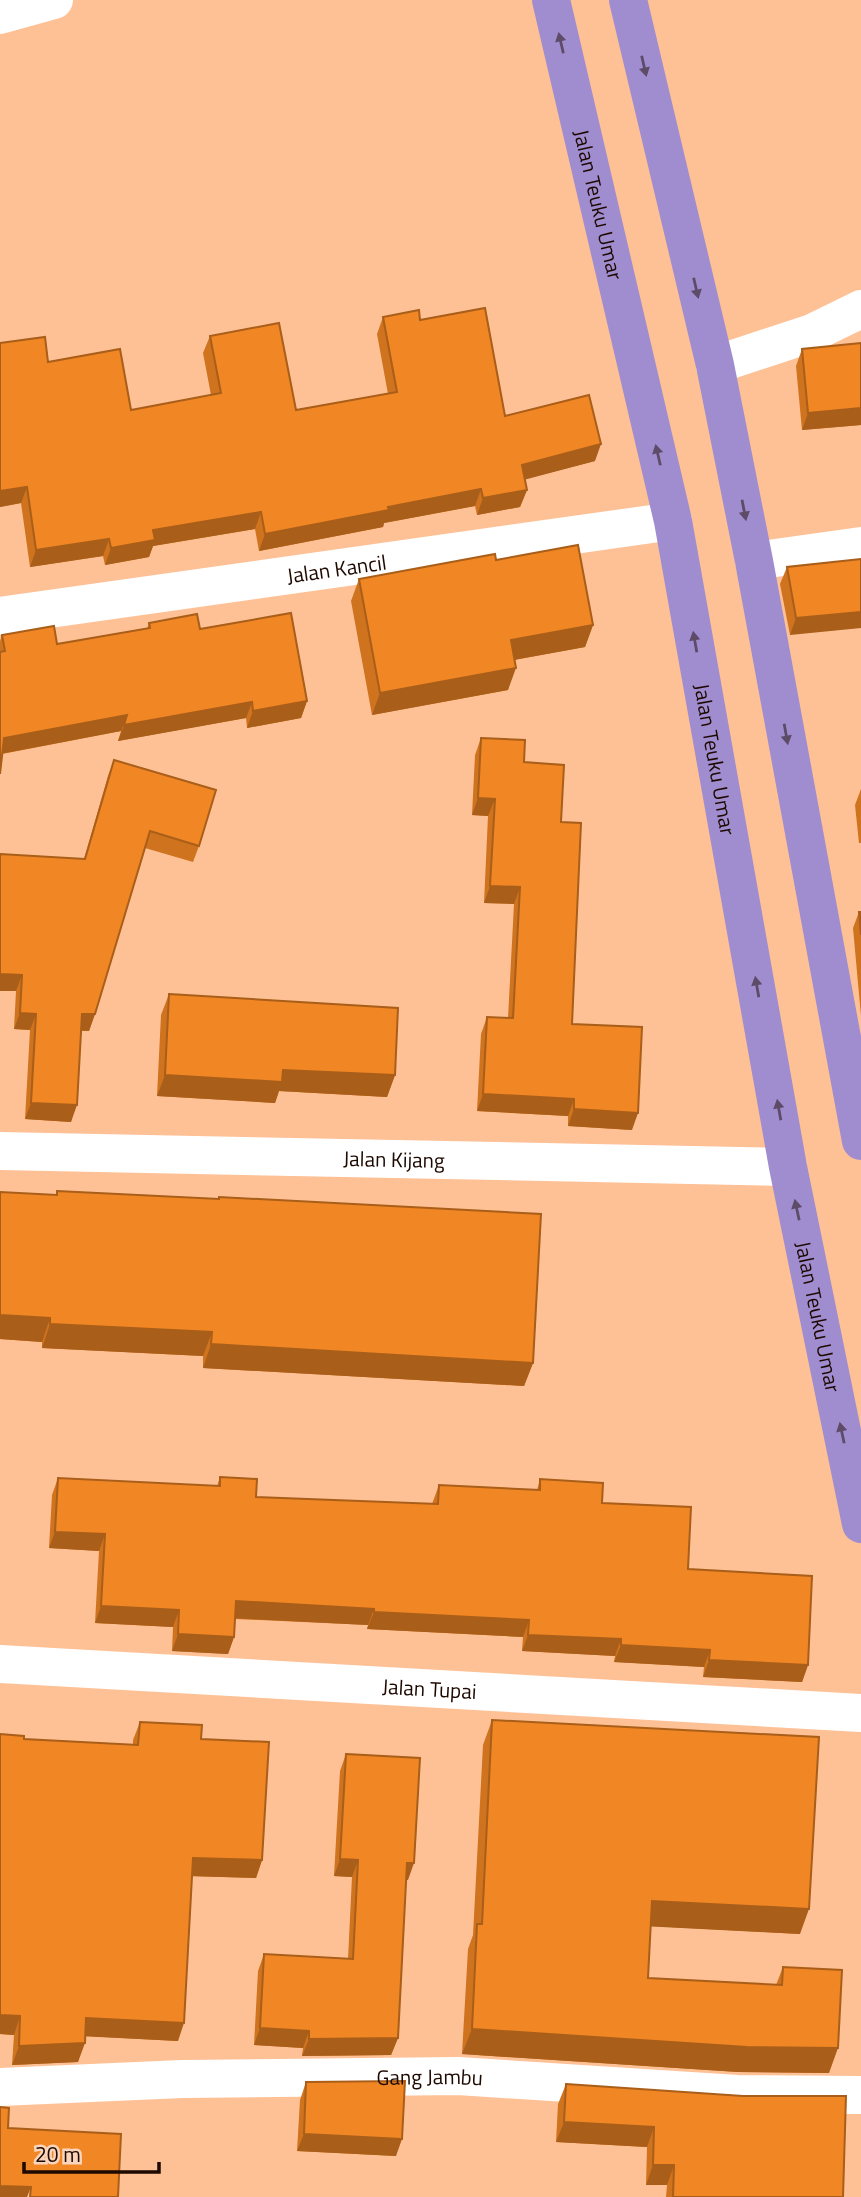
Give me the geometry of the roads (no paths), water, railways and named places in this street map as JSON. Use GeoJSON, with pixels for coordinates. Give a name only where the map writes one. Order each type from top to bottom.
{"type":"FeatureCollection","features":[{"type":"Feature","properties":{"kind":"highway","name":"Jalan Teuku Umar"},"geometry":{"type":"LineString","coordinates":[[551,0],[673,521],[788,1167],[861,1524]]}},
{"type":"Feature","properties":{"kind":"highway"},"geometry":{"type":"LineString","coordinates":[[628,0],[715,365],[861,1141]]}},
{"type":"Feature","properties":{"kind":"street"},"geometry":{"type":"LineString","coordinates":[[0,15],[54,0]]}},
{"type":"Feature","properties":{"kind":"street"},"geometry":{"type":"LineString","coordinates":[[715,365],[812,333],[861,309]]}},
{"type":"Feature","properties":{"kind":"street","name":"Jalan Kancil"},"geometry":{"type":"LineString","coordinates":[[0,616],[673,521]]}},
{"type":"Feature","properties":{"kind":"street"},"geometry":{"type":"LineString","coordinates":[[754,561],[861,546]]}},
{"type":"Feature","properties":{"kind":"street","name":"Jalan Kijang"},"geometry":{"type":"LineString","coordinates":[[0,1152],[788,1167]]}},
{"type":"Feature","properties":{"kind":"street","name":"Jalan Tupai"},"geometry":{"type":"LineString","coordinates":[[0,1664],[861,1713]]}},
{"type":"Feature","properties":{"kind":"street","name":"Gang Jambu"},"geometry":{"type":"LineString","coordinates":[[0,2087],[182,2079],[458,2076],[737,2094],[861,2095]]}}]}
